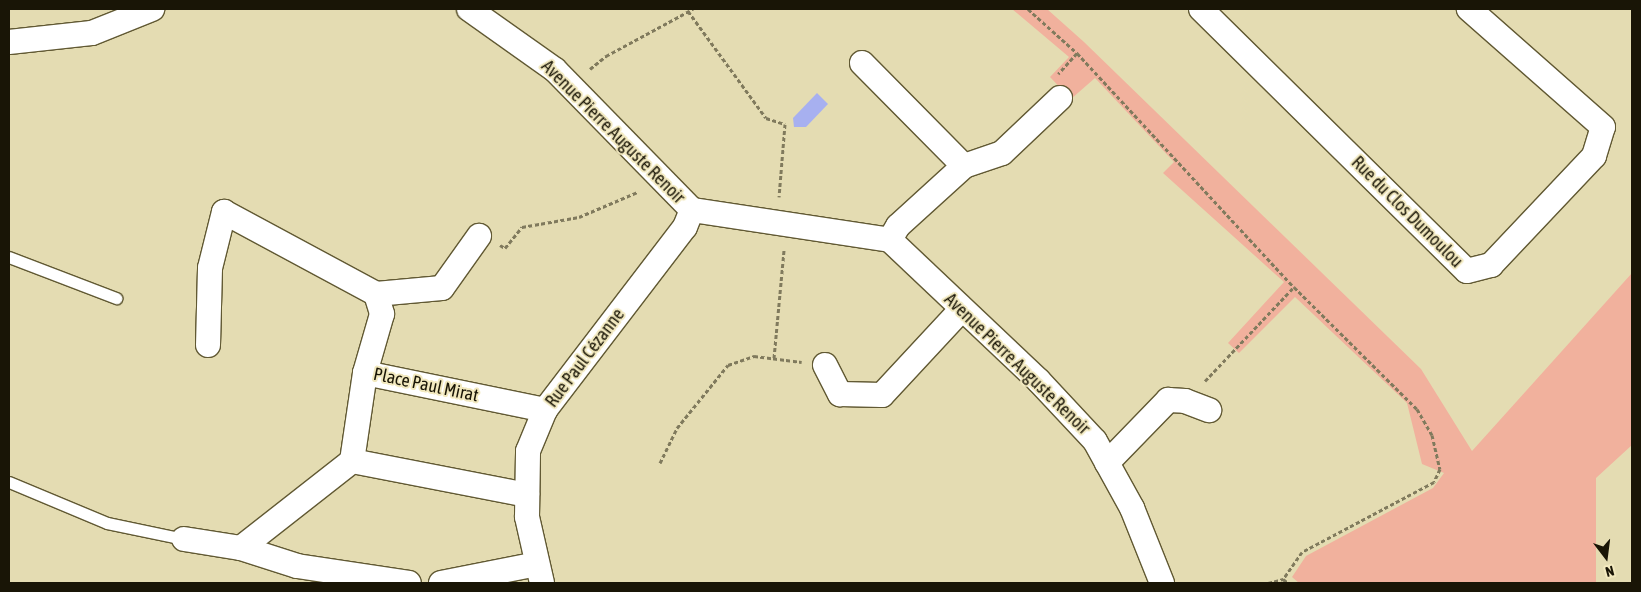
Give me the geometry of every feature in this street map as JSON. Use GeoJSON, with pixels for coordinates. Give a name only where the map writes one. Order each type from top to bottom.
{"type":"FeatureCollection","features":[{"type":"Feature","properties":{"kind":"street"},"geometry":{"type":"LineString","coordinates":[[9,42],[92,33],[152,9]]}},
{"type":"Feature","properties":{"kind":"street","name":"Avenue Pierre Auguste Renoir"},"geometry":{"type":"LineString","coordinates":[[468,9],[555,70],[692,210],[890,240],[961,310],[1038,380],[1095,441],[1132,508],[1162,583]]}},
{"type":"Feature","properties":{"kind":"street","name":"Rue du Clos Dumoulou"},"geometry":{"type":"LineString","coordinates":[[1201,9],[1468,271],[1491,265],[1594,156],[1603,126],[1469,9]]}},
{"type":"Feature","properties":{"kind":"street"},"geometry":{"type":"LineString","coordinates":[[862,63],[964,166]]}},
{"type":"Feature","properties":{"kind":"street"},"geometry":{"type":"LineString","coordinates":[[890,240],[898,226],[964,166],[1002,153],[1060,98]]}},
{"type":"Feature","properties":{"kind":"street","name":"Rue Paul Cézanne"},"geometry":{"type":"LineString","coordinates":[[540,573],[526,517],[528,451],[545,410],[685,227],[692,210]]}},
{"type":"Feature","properties":{"kind":"street"},"geometry":{"type":"LineString","coordinates":[[208,345],[210,268],[224,212],[376,294],[442,288],[479,236]]}},
{"type":"Feature","properties":{"kind":"street"},"geometry":{"type":"LineString","coordinates":[[365,373],[382,314],[376,294]]}},
{"type":"Feature","properties":{"kind":"street"},"geometry":{"type":"LineString","coordinates":[[825,365],[840,394],[882,395],[961,310]]}},
{"type":"Feature","properties":{"kind":"street","name":"Place Paul Mirat"},"geometry":{"type":"LineString","coordinates":[[352,461],[365,373],[545,410]]}},
{"type":"Feature","properties":{"kind":"street"},"geometry":{"type":"LineString","coordinates":[[1107,463],[1168,400],[1185,401],[1209,410]]}},
{"type":"Feature","properties":{"kind":"street"},"geometry":{"type":"LineString","coordinates":[[241,548],[352,461],[527,495]]}},
{"type":"Feature","properties":{"kind":"street"},"geometry":{"type":"LineString","coordinates":[[184,539],[241,548],[297,566],[409,583]]}},
{"type":"Feature","properties":{"kind":"street"},"geometry":{"type":"LineString","coordinates":[[441,583],[540,573]]}},
{"type":"Feature","properties":{"kind":"lane"},"geometry":{"type":"LineString","coordinates":[[9,257],[116,298]]}},
{"type":"Feature","properties":{"kind":"lane"},"geometry":{"type":"LineString","coordinates":[[9,482],[106,523],[184,539]]}},
{"type":"Feature","properties":{"kind":"path"},"geometry":{"type":"LineString","coordinates":[[569,84],[606,56],[693,9]]}},
{"type":"Feature","properties":{"kind":"path"},"geometry":{"type":"LineString","coordinates":[[1028,9],[1076,53],[1294,287],[1417,409],[1432,435],[1440,469],[1434,482],[1302,552],[1283,579],[1268,583]]}},
{"type":"Feature","properties":{"kind":"path"},"geometry":{"type":"LineString","coordinates":[[688,12],[766,118],[785,124],[774,358]]}},
{"type":"Feature","properties":{"kind":"path"},"geometry":{"type":"LineString","coordinates":[[1060,98],[1055,77],[1076,53]]}},
{"type":"Feature","properties":{"kind":"path"},"geometry":{"type":"LineString","coordinates":[[479,236],[505,248],[522,227],[579,217],[664,181]]}},
{"type":"Feature","properties":{"kind":"path"},"geometry":{"type":"LineString","coordinates":[[1185,401],[1294,287]]}},
{"type":"Feature","properties":{"kind":"path"},"geometry":{"type":"LineString","coordinates":[[660,463],[677,428],[728,365],[754,356],[825,365]]}},
{"type":"Feature","properties":{"kind":"path"},"geometry":{"type":"LineString","coordinates":[[1283,579],[1288,583]]}},
{"type":"Feature","properties":{"kind":"shaded area"},"geometry":{"type":"Polygon","coordinates":[[[1012,9],[1047,9],[1084,42],[1421,369],[1472,451],[1632,273],[1632,445],[1596,478],[1596,583],[1299,583],[1292,577],[1306,556],[1433,488],[1444,473],[1422,464],[1407,403],[1295,297],[1239,353],[1228,343],[1284,282],[1163,173],[1174,162],[1095,78],[1071,99],[1050,77],[1069,57],[1012,9]]]}},
{"type":"Feature","properties":{"kind":"water"},"geometry":{"type":"Polygon","coordinates":[[[817,93],[828,104],[806,127],[794,127],[793,118],[817,93]]]}}]}
